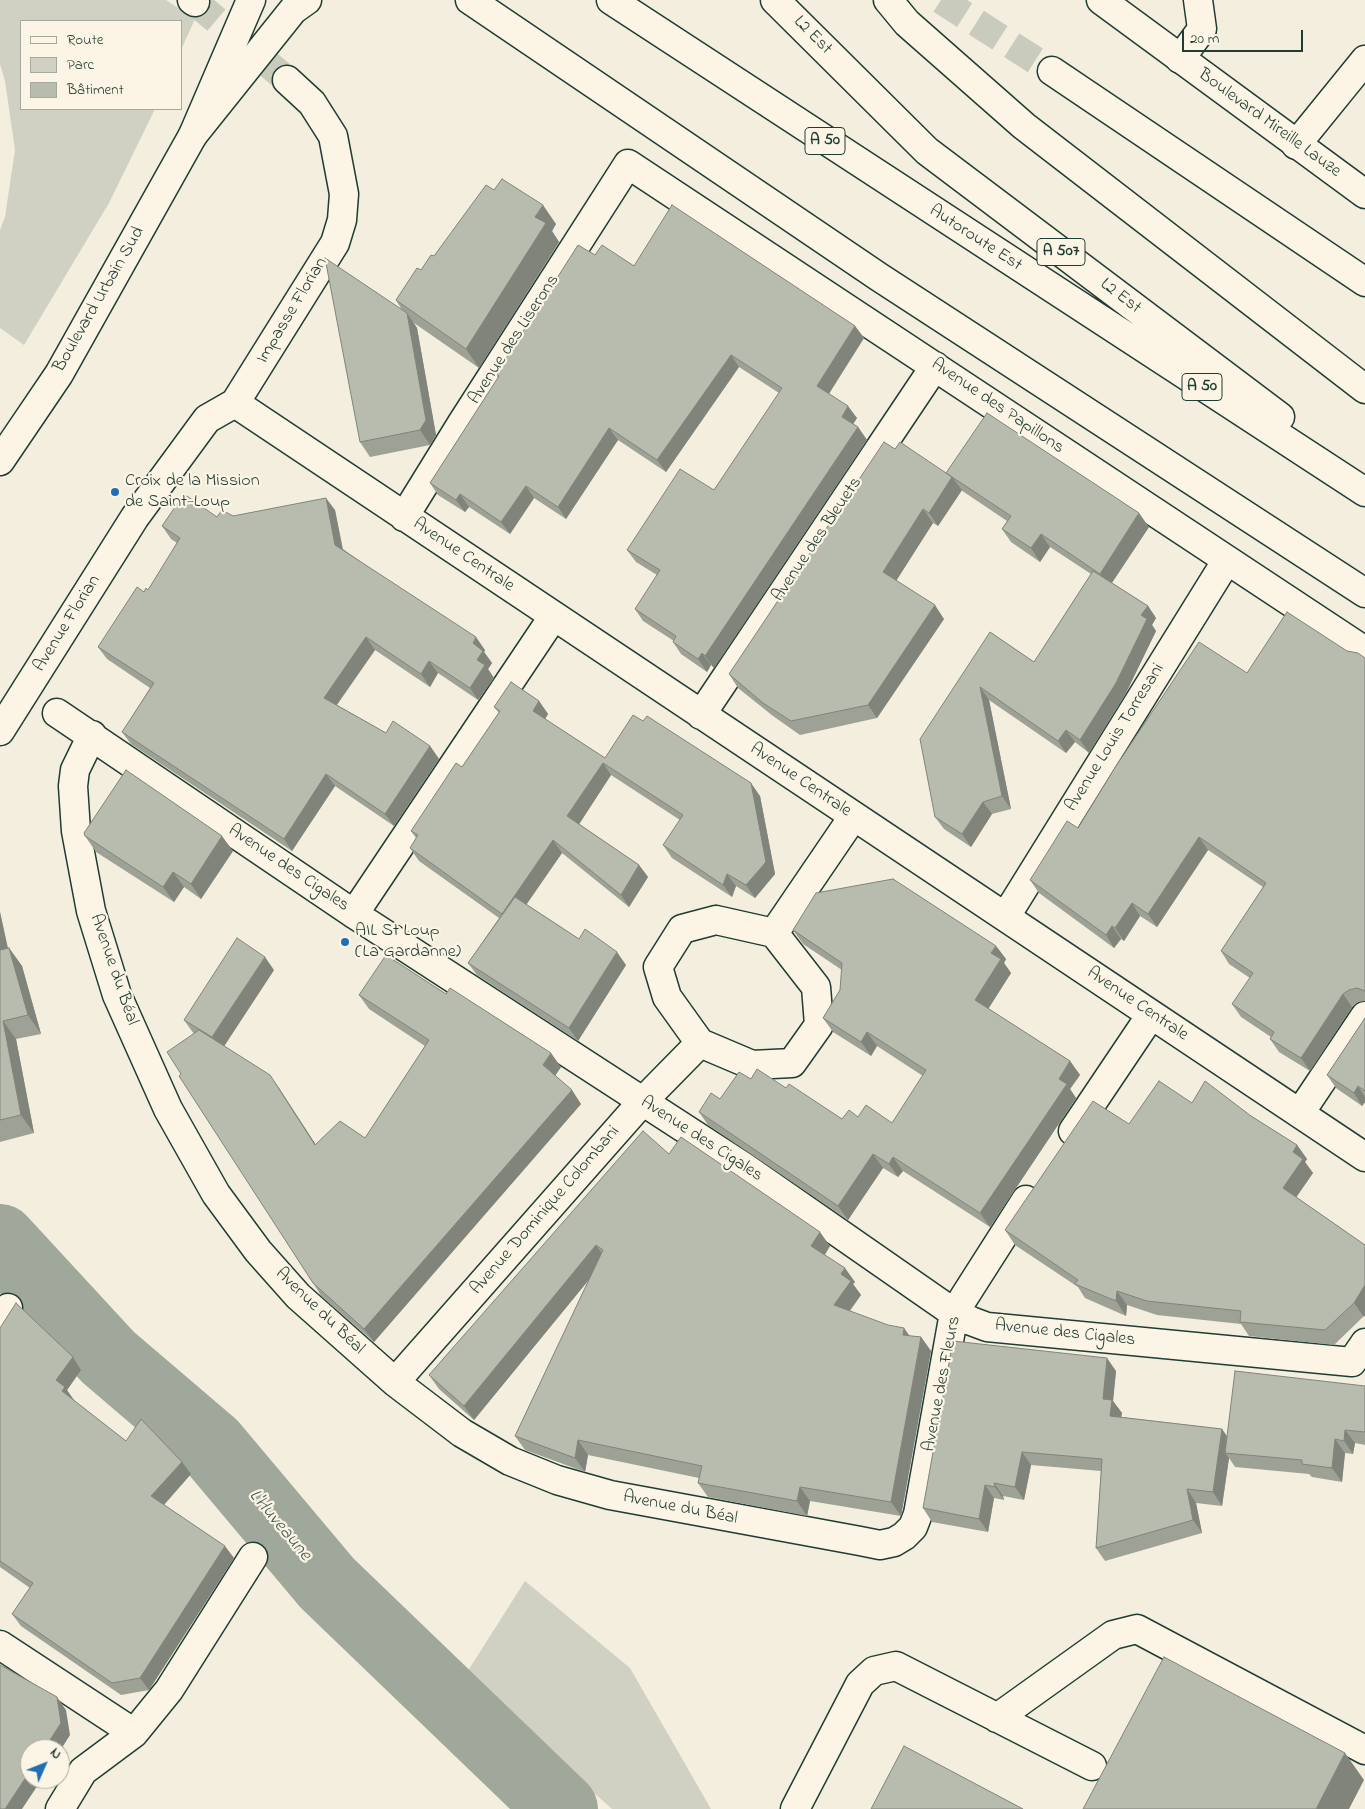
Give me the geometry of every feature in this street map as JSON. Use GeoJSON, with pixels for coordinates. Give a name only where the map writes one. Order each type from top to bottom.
{"type":"FeatureCollection","features":[{"type":"Feature","properties":{"kind":"main road"},"geometry":{"type":"LineString","coordinates":[[193,135],[251,0]]}},
{"type":"Feature","properties":{"kind":"main road"},"geometry":{"type":"LineString","coordinates":[[193,135],[293,10],[307,0]]}},
{"type":"Feature","properties":{"kind":"main road","name":"Autoroute Est"},"geometry":{"type":"LineString","coordinates":[[611,0],[1365,492]]}},
{"type":"Feature","properties":{"kind":"main road","name":"L2 Est"},"geometry":{"type":"LineString","coordinates":[[775,0],[927,151],[1365,482]]}},
{"type":"Feature","properties":{"kind":"main road"},"geometry":{"type":"LineString","coordinates":[[888,0],[907,23],[1024,126],[1365,389]]}},
{"type":"Feature","properties":{"kind":"main road","name":"Boulevard Mireille Lauze"},"geometry":{"type":"LineString","coordinates":[[1101,0],[1365,194]]}},
{"type":"Feature","properties":{"kind":"main road"},"geometry":{"type":"LineString","coordinates":[[1180,58],[1202,29],[1198,0]]}},
{"type":"Feature","properties":{"kind":"main road"},"geometry":{"type":"LineString","coordinates":[[470,1],[879,277],[1365,593]]}},
{"type":"Feature","properties":{"kind":"main road"},"geometry":{"type":"LineString","coordinates":[[1296,145],[1365,60]]}},
{"type":"Feature","properties":{"kind":"main road"},"geometry":{"type":"LineString","coordinates":[[1052,71],[1365,282]]}},
{"type":"Feature","properties":{"kind":"main road","name":"Impasse Florian"},"geometry":{"type":"LineString","coordinates":[[135,517],[207,419],[235,403],[335,243],[342,220],[344,194],[333,136],[312,103],[287,80]]}},
{"type":"Feature","properties":{"kind":"main road","name":"Boulevard Urbain Sud"},"geometry":{"type":"LineString","coordinates":[[0,461],[59,374],[193,135]]}},
{"type":"Feature","properties":{"kind":"main road","name":"Avenue des Papillons"},"geometry":{"type":"LineString","coordinates":[[628,164],[1365,651]]}},
{"type":"Feature","properties":{"kind":"main road","name":"Avenue des Liserons"},"geometry":{"type":"LineString","coordinates":[[404,517],[467,414],[628,164]]}},
{"type":"Feature","properties":{"kind":"main road","name":"Avenue des Bleuets"},"geometry":{"type":"LineString","coordinates":[[701,715],[935,366]]}},
{"type":"Feature","properties":{"kind":"main road","name":"Avenue Centrale"},"geometry":{"type":"LineString","coordinates":[[235,403],[553,617],[853,817],[1006,916],[1365,1157]]}},
{"type":"Feature","properties":{"kind":"main road","name":"Avenue Florian"},"geometry":{"type":"LineString","coordinates":[[0,731],[135,517]]}},
{"type":"Feature","properties":{"kind":"main road","name":"Avenue Louis Torresani"},"geometry":{"type":"LineString","coordinates":[[1006,916],[1227,560]]}},
{"type":"Feature","properties":{"kind":"main road"},"geometry":{"type":"LineString","coordinates":[[354,914],[553,617]]}},
{"type":"Feature","properties":{"kind":"main road","name":"Avenue des Cigales"},"geometry":{"type":"LineString","coordinates":[[57,712],[354,914],[744,1167],[954,1313],[987,1327],[1352,1362],[1365,1343]]}},
{"type":"Feature","properties":{"kind":"main road","name":"Avenue du Béal"},"geometry":{"type":"LineString","coordinates":[[92,736],[74,770],[73,786],[76,831],[92,910],[117,996],[168,1109],[216,1194],[258,1251],[298,1296],[395,1382],[462,1433],[510,1461],[557,1480],[610,1495],[880,1545],[894,1542],[904,1536]]}},
{"type":"Feature","properties":{"kind":"main road"},"geometry":{"type":"LineString","coordinates":[[774,934],[853,817]]}},
{"type":"Feature","properties":{"kind":"main road"},"geometry":{"type":"LineString","coordinates":[[716,920],[774,934],[816,987],[819,1025],[792,1063],[752,1065],[700,1043],[667,997],[658,967],[682,929],[716,920]]}},
{"type":"Feature","properties":{"kind":"main road"},"geometry":{"type":"LineString","coordinates":[[1057,1155],[1151,1015]]}},
{"type":"Feature","properties":{"kind":"main road"},"geometry":{"type":"LineString","coordinates":[[1300,1113],[1365,1016]]}},
{"type":"Feature","properties":{"kind":"main road","name":"Avenue Dominique Colombani"},"geometry":{"type":"LineString","coordinates":[[395,1382],[642,1102],[700,1043]]}},
{"type":"Feature","properties":{"kind":"main road","name":"Avenue des Fleurs"},"geometry":{"type":"LineString","coordinates":[[904,1536],[913,1527],[918,1514],[954,1313],[1040,1180]]}},
{"type":"Feature","properties":{"kind":"main road"},"geometry":{"type":"LineString","coordinates":[[60,1809],[83,1771],[134,1733],[169,1690],[253,1557]]}},
{"type":"Feature","properties":{"kind":"main road"},"geometry":{"type":"LineString","coordinates":[[997,1718],[1113,1635],[1137,1629],[1365,1750]]}},
{"type":"Feature","properties":{"kind":"main road"},"geometry":{"type":"LineString","coordinates":[[0,1645],[134,1733]]}},
{"type":"Feature","properties":{"kind":"main road"},"geometry":{"type":"LineString","coordinates":[[795,1809],[860,1684],[874,1671],[896,1666],[1092,1766]]}},
{"type":"Feature","properties":{"kind":"green space"},"geometry":{"type":"Polygon","coordinates":[[[0,0],[166,0],[195,19],[182,48],[182,20],[20,20],[20,110],[155,110],[109,203],[24,345],[0,328],[0,230],[5,217],[15,150],[5,81],[0,64],[0,0]]]}},
{"type":"Feature","properties":{"kind":"green space"},"geometry":{"type":"Polygon","coordinates":[[[525,1581],[630,1668],[711,1809],[612,1809],[464,1677],[525,1581]]]}},
{"type":"Feature","properties":{"kind":"building"},"geometry":{"type":"Polygon","coordinates":[[[502,179],[543,205],[535,217],[546,223],[466,349],[396,300],[417,268],[421,270],[431,255],[434,256],[486,185],[494,190],[502,179]]]}},
{"type":"Feature","properties":{"kind":"building"},"geometry":{"type":"Polygon","coordinates":[[[672,205],[855,326],[817,386],[848,406],[842,417],[858,427],[705,656],[702,653],[698,659],[673,642],[676,636],[635,609],[660,570],[627,550],[680,469],[714,490],[782,388],[731,355],[657,460],[609,428],[558,507],[526,486],[501,522],[460,494],[456,500],[430,483],[499,376],[496,374],[578,245],[595,255],[602,245],[634,266],[672,205]]]}},
{"type":"Feature","properties":{"kind":"building"},"geometry":{"type":"Polygon","coordinates":[[[325,258],[407,313],[426,420],[420,430],[360,442],[325,258]]]}},
{"type":"Feature","properties":{"kind":"building"},"geometry":{"type":"Polygon","coordinates":[[[987,413],[1139,513],[1100,574],[1041,534],[1031,548],[1002,529],[1011,516],[946,473],[987,413]]]}},
{"type":"Feature","properties":{"kind":"building"},"geometry":{"type":"Polygon","coordinates":[[[884,442],[895,449],[900,442],[952,477],[929,513],[923,509],[883,572],[935,605],[868,705],[791,721],[763,703],[729,674],[884,442]]]}},
{"type":"Feature","properties":{"kind":"building"},"geometry":{"type":"Polygon","coordinates":[[[184,494],[217,517],[222,510],[233,516],[326,498],[335,545],[476,637],[473,643],[483,651],[477,660],[485,665],[470,688],[429,661],[421,674],[366,637],[324,698],[386,733],[393,721],[430,746],[385,814],[326,774],[284,839],[122,732],[154,683],[98,647],[137,587],[144,592],[146,588],[148,590],[180,538],[162,526],[184,494]]]}},
{"type":"Feature","properties":{"kind":"building"},"geometry":{"type":"Polygon","coordinates":[[[1093,571],[1148,606],[1141,615],[1147,619],[1116,683],[1080,740],[1066,730],[1058,741],[980,687],[1002,796],[983,802],[962,834],[935,817],[920,739],[990,632],[1034,662],[1093,571]]]}},
{"type":"Feature","properties":{"kind":"building"},"geometry":{"type":"Polygon","coordinates":[[[1287,612],[1347,651],[1358,653],[1365,658],[1365,991],[1357,988],[1343,994],[1301,1058],[1270,1039],[1274,1032],[1232,1004],[1253,973],[1221,951],[1266,883],[1199,837],[1148,914],[1132,903],[1115,928],[1112,926],[1106,935],[1030,880],[1067,821],[1078,828],[1116,766],[1199,642],[1247,673],[1287,612]]]}},
{"type":"Feature","properties":{"kind":"building"},"geometry":{"type":"Polygon","coordinates":[[[511,682],[539,701],[533,711],[605,758],[633,715],[643,721],[647,716],[751,783],[766,862],[746,885],[727,874],[723,885],[663,845],[683,815],[603,763],[567,816],[639,865],[621,895],[553,840],[502,914],[410,848],[418,835],[411,831],[456,763],[462,767],[500,711],[494,707],[511,682]]]}},
{"type":"Feature","properties":{"kind":"building"},"geometry":{"type":"Polygon","coordinates":[[[126,770],[222,836],[191,884],[173,872],[163,887],[85,836],[84,833],[126,770]]]}},
{"type":"Feature","properties":{"kind":"building"},"geometry":{"type":"Polygon","coordinates":[[[893,879],[996,946],[991,953],[1001,959],[975,1000],[1070,1061],[1059,1079],[1067,1084],[980,1213],[893,1157],[889,1164],[873,1154],[838,1206],[699,1112],[711,1093],[720,1099],[739,1072],[751,1079],[757,1069],[786,1088],[789,1084],[842,1119],[849,1110],[858,1117],[866,1105],[892,1123],[926,1070],[867,1032],[861,1042],[823,1018],[840,990],[842,963],[793,930],[816,893],[893,879]]]}},
{"type":"Feature","properties":{"kind":"building"},"geometry":{"type":"Polygon","coordinates":[[[515,897],[579,939],[585,929],[617,952],[569,1028],[468,963],[515,897]]]}},
{"type":"Feature","properties":{"kind":"building"},"geometry":{"type":"Polygon","coordinates":[[[237,938],[265,957],[212,1037],[184,1020],[237,938]]]}},
{"type":"Feature","properties":{"kind":"building"},"geometry":{"type":"Polygon","coordinates":[[[9,948],[28,1015],[3,1021],[21,1115],[0,1120],[0,950],[9,948]]]}},
{"type":"Feature","properties":{"kind":"building"},"geometry":{"type":"Polygon","coordinates":[[[386,955],[446,994],[450,988],[551,1053],[543,1065],[572,1090],[364,1329],[313,1283],[179,1076],[181,1074],[167,1052],[199,1030],[270,1075],[315,1145],[340,1121],[365,1138],[429,1040],[359,995],[386,955]]]}},
{"type":"Feature","properties":{"kind":"building"},"geometry":{"type":"Polygon","coordinates":[[[1365,1018],[1365,1091],[1358,1086],[1354,1093],[1327,1075],[1365,1018]]]}},
{"type":"Feature","properties":{"kind":"building"},"geometry":{"type":"Polygon","coordinates":[[[1159,1081],[1192,1103],[1205,1081],[1251,1116],[1297,1145],[1293,1152],[1303,1159],[1283,1188],[1365,1245],[1365,1285],[1354,1303],[1325,1330],[1240,1322],[1241,1311],[1147,1301],[1117,1291],[1116,1301],[1075,1284],[1078,1280],[1005,1230],[1093,1101],[1129,1124],[1159,1081]]]}},
{"type":"Feature","properties":{"kind":"building"},"geometry":{"type":"Polygon","coordinates":[[[643,1131],[669,1154],[681,1137],[820,1232],[811,1246],[845,1268],[841,1274],[851,1281],[834,1305],[888,1325],[904,1328],[903,1335],[921,1337],[891,1502],[800,1487],[797,1501],[698,1483],[702,1466],[578,1440],[575,1458],[515,1436],[603,1250],[596,1245],[464,1406],[429,1375],[643,1131]]]}},
{"type":"Feature","properties":{"kind":"building"},"geometry":{"type":"Polygon","coordinates":[[[16,1303],[73,1357],[56,1380],[65,1387],[62,1391],[126,1441],[141,1419],[182,1462],[151,1496],[225,1546],[140,1678],[112,1683],[12,1614],[33,1583],[0,1561],[0,1328],[16,1303]]]}},
{"type":"Feature","properties":{"kind":"building"},"geometry":{"type":"Polygon","coordinates":[[[953,1341],[1107,1358],[1103,1399],[1112,1400],[1110,1416],[1222,1429],[1213,1492],[1187,1489],[1193,1520],[1096,1548],[1102,1459],[1022,1452],[1015,1487],[994,1483],[995,1487],[985,1485],[979,1519],[923,1508],[953,1341]]]}},
{"type":"Feature","properties":{"kind":"building"},"geometry":{"type":"Polygon","coordinates":[[[1235,1371],[1365,1386],[1365,1432],[1345,1430],[1344,1441],[1335,1439],[1332,1468],[1302,1464],[1302,1460],[1225,1453],[1235,1371]]]}},
{"type":"Feature","properties":{"kind":"building"},"geometry":{"type":"Polygon","coordinates":[[[1164,1657],[1345,1753],[1316,1809],[1083,1809],[1164,1657]]]}},
{"type":"Feature","properties":{"kind":"building"},"geometry":{"type":"Polygon","coordinates":[[[0,1665],[57,1697],[61,1723],[51,1739],[20,1739],[20,1786],[5,1809],[0,1809],[0,1665]]]}},
{"type":"Feature","properties":{"kind":"building"},"geometry":{"type":"Polygon","coordinates":[[[904,1746],[1023,1809],[871,1809],[904,1746]]]}},
{"type":"Feature","properties":{"kind":"waterway","name":"L'Huveaune"},"geometry":{"type":"LineString","coordinates":[[0,1240],[108,1357],[211,1445],[327,1583],[562,1809]]}},
{"type":"Feature","properties":{"kind":"tunnel"},"geometry":{"type":"LineString","coordinates":[[941,0],[1052,71]]}},
{"type":"Feature","properties":{"kind":"tunnel"},"geometry":{"type":"LineString","coordinates":[[195,2],[287,80]]}},
{"type":"Feature","properties":{"kind":"place","name":"Croix de la Mission de Saint-Loup"},"geometry":{"type":"Point","coordinates":[115,492]}},
{"type":"Feature","properties":{"kind":"place","name":"AIL St Loup (La Gardanne)"},"geometry":{"type":"Point","coordinates":[345,942]}}]}
